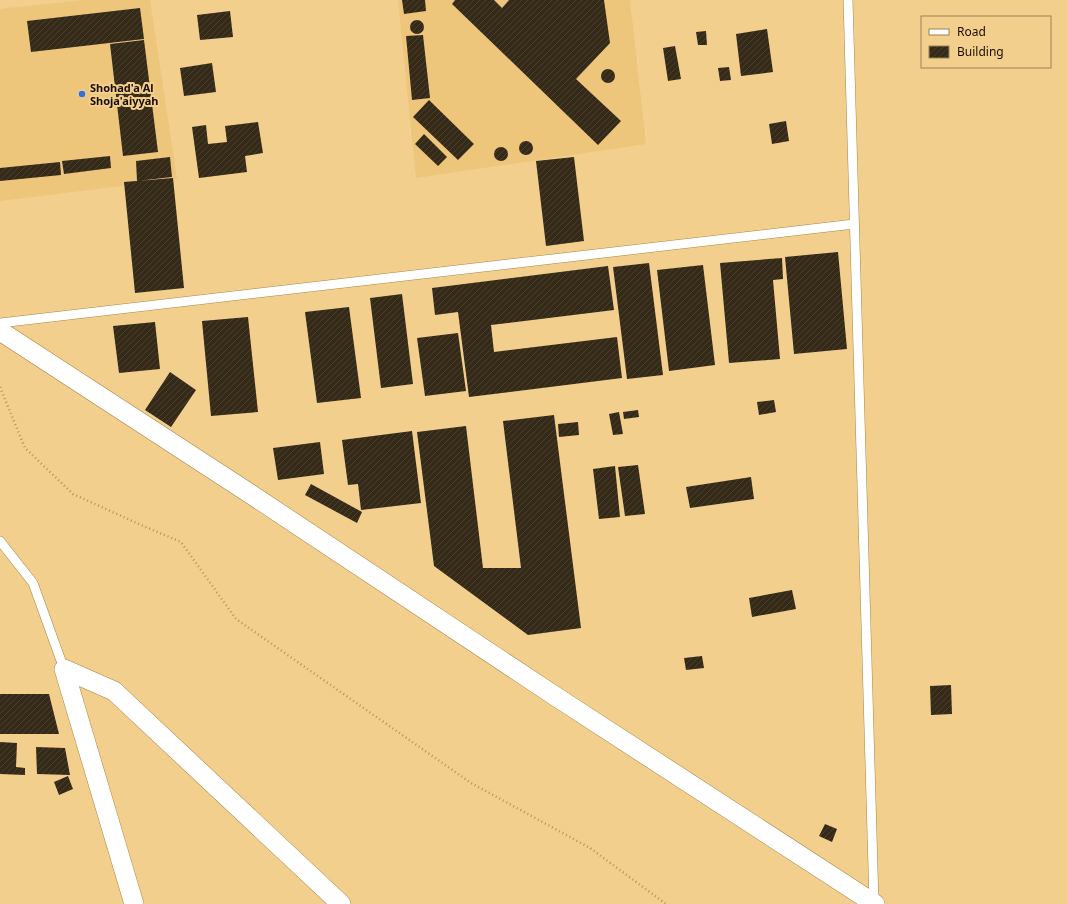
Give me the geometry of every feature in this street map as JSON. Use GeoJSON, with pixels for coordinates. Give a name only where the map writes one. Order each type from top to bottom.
{"type":"FeatureCollection","features":[{"type":"Feature","properties":{"kind":"street"},"geometry":{"type":"LineString","coordinates":[[0,331],[249,493],[555,696],[875,904]]}},
{"type":"Feature","properties":{"kind":"street"},"geometry":{"type":"LineString","coordinates":[[64,669],[134,904]]}},
{"type":"Feature","properties":{"kind":"street"},"geometry":{"type":"LineString","coordinates":[[64,669],[114,691],[341,904]]}},
{"type":"Feature","properties":{"kind":"lane"},"geometry":{"type":"LineString","coordinates":[[848,0],[875,904]]}},
{"type":"Feature","properties":{"kind":"lane"},"geometry":{"type":"LineString","coordinates":[[0,323],[854,224]]}},
{"type":"Feature","properties":{"kind":"lane"},"geometry":{"type":"LineString","coordinates":[[0,541],[33,583],[64,669]]}},
{"type":"Feature","properties":{"kind":"path"},"geometry":{"type":"LineString","coordinates":[[0,387],[26,448],[73,494],[181,542],[236,619],[471,783],[590,848],[666,904]]}},
{"type":"Feature","properties":{"kind":"shaded area","name":"Shohad'a Al Shoja'aiyyah"},"geometry":{"type":"Polygon","coordinates":[[[83,0],[150,0],[177,179],[0,201],[0,9],[83,0]]]}},
{"type":"Feature","properties":{"kind":"shaded area"},"geometry":{"type":"Polygon","coordinates":[[[398,0],[630,0],[646,144],[416,178],[398,0]]]}},
{"type":"Feature","properties":{"kind":"building"},"geometry":{"type":"Polygon","coordinates":[[[402,0],[425,0],[426,11],[404,14],[402,0]]]}},
{"type":"Feature","properties":{"kind":"building"},"geometry":{"type":"Polygon","coordinates":[[[455,0],[494,0],[502,8],[509,0],[604,0],[610,43],[576,79],[621,121],[598,145],[452,4],[455,0]]]}},
{"type":"Feature","properties":{"kind":"building"},"geometry":{"type":"Polygon","coordinates":[[[140,8],[144,39],[31,52],[27,21],[140,8]]]}},
{"type":"Feature","properties":{"kind":"building"},"geometry":{"type":"Polygon","coordinates":[[[230,11],[233,37],[200,40],[197,15],[230,11]]]}},
{"type":"Feature","properties":{"kind":"building"},"geometry":{"type":"Polygon","coordinates":[[[417,20],[422,22],[424,27],[422,32],[417,34],[412,32],[410,27],[412,22],[417,20]]]}},
{"type":"Feature","properties":{"kind":"building"},"geometry":{"type":"Polygon","coordinates":[[[767,29],[773,72],[741,76],[736,34],[767,29]]]}},
{"type":"Feature","properties":{"kind":"building"},"geometry":{"type":"Polygon","coordinates":[[[706,31],[707,45],[698,45],[696,32],[706,31]]]}},
{"type":"Feature","properties":{"kind":"building"},"geometry":{"type":"Polygon","coordinates":[[[423,35],[430,98],[412,100],[406,36],[423,35]]]}},
{"type":"Feature","properties":{"kind":"building"},"geometry":{"type":"Polygon","coordinates":[[[144,40],[158,152],[123,156],[110,44],[144,40]]]}},
{"type":"Feature","properties":{"kind":"building"},"geometry":{"type":"Polygon","coordinates":[[[675,46],[681,79],[668,81],[663,48],[675,46]]]}},
{"type":"Feature","properties":{"kind":"building"},"geometry":{"type":"Polygon","coordinates":[[[212,63],[216,92],[184,96],[180,68],[212,63]]]}},
{"type":"Feature","properties":{"kind":"building"},"geometry":{"type":"Polygon","coordinates":[[[729,67],[731,80],[720,81],[718,68],[729,67]]]}},
{"type":"Feature","properties":{"kind":"building"},"geometry":{"type":"Polygon","coordinates":[[[608,69],[613,71],[615,76],[613,81],[608,83],[603,81],[601,76],[603,71],[608,69]]]}},
{"type":"Feature","properties":{"kind":"building"},"geometry":{"type":"Polygon","coordinates":[[[429,100],[474,144],[458,160],[413,117],[429,100]]]}},
{"type":"Feature","properties":{"kind":"building"},"geometry":{"type":"Polygon","coordinates":[[[786,121],[789,141],[772,144],[769,124],[786,121]]]}},
{"type":"Feature","properties":{"kind":"building"},"geometry":{"type":"Polygon","coordinates":[[[258,122],[263,153],[245,156],[247,172],[199,178],[192,127],[206,125],[208,144],[227,142],[225,126],[258,122]]]}},
{"type":"Feature","properties":{"kind":"building"},"geometry":{"type":"Polygon","coordinates":[[[424,134],[447,157],[438,166],[415,144],[424,134]]]}},
{"type":"Feature","properties":{"kind":"building"},"geometry":{"type":"Polygon","coordinates":[[[526,141],[531,143],[533,148],[531,153],[526,155],[521,153],[519,148],[521,143],[526,141]]]}},
{"type":"Feature","properties":{"kind":"building"},"geometry":{"type":"Polygon","coordinates":[[[501,147],[506,149],[508,154],[506,159],[501,161],[496,159],[494,154],[496,149],[501,147]]]}},
{"type":"Feature","properties":{"kind":"building"},"geometry":{"type":"Polygon","coordinates":[[[110,156],[111,168],[64,174],[62,161],[110,156]]]}},
{"type":"Feature","properties":{"kind":"building"},"geometry":{"type":"Polygon","coordinates":[[[170,157],[172,177],[137,181],[136,161],[170,157]]]}},
{"type":"Feature","properties":{"kind":"building"},"geometry":{"type":"Polygon","coordinates":[[[574,157],[584,241],[546,246],[536,161],[574,157]]]}},
{"type":"Feature","properties":{"kind":"building"},"geometry":{"type":"Polygon","coordinates":[[[60,162],[61,175],[0,181],[0,168],[60,162]]]}},
{"type":"Feature","properties":{"kind":"building"},"geometry":{"type":"Polygon","coordinates":[[[173,178],[184,288],[135,293],[124,182],[173,178]]]}},
{"type":"Feature","properties":{"kind":"building"},"geometry":{"type":"Polygon","coordinates":[[[838,252],[847,349],[794,354],[785,257],[838,252]]]}},
{"type":"Feature","properties":{"kind":"building"},"geometry":{"type":"Polygon","coordinates":[[[782,258],[783,279],[773,280],[780,359],[729,363],[720,263],[782,258]]]}},
{"type":"Feature","properties":{"kind":"building"},"geometry":{"type":"Polygon","coordinates":[[[649,263],[663,375],[627,379],[613,267],[649,263]]]}},
{"type":"Feature","properties":{"kind":"building"},"geometry":{"type":"Polygon","coordinates":[[[703,265],[715,365],[669,371],[657,270],[703,265]]]}},
{"type":"Feature","properties":{"kind":"building"},"geometry":{"type":"Polygon","coordinates":[[[608,266],[614,310],[491,325],[494,352],[617,337],[622,378],[469,397],[458,312],[435,315],[432,288],[608,266]]]}},
{"type":"Feature","properties":{"kind":"building"},"geometry":{"type":"Polygon","coordinates":[[[402,294],[413,384],[381,388],[370,298],[402,294]]]}},
{"type":"Feature","properties":{"kind":"building"},"geometry":{"type":"Polygon","coordinates":[[[349,307],[361,398],[317,403],[305,312],[349,307]]]}},
{"type":"Feature","properties":{"kind":"building"},"geometry":{"type":"Polygon","coordinates":[[[248,317],[258,412],[211,416],[202,321],[248,317]]]}},
{"type":"Feature","properties":{"kind":"building"},"geometry":{"type":"Polygon","coordinates":[[[155,322],[160,369],[119,373],[113,326],[155,322]]]}},
{"type":"Feature","properties":{"kind":"building"},"geometry":{"type":"Polygon","coordinates":[[[458,333],[466,391],[425,396],[417,338],[458,333]]]}},
{"type":"Feature","properties":{"kind":"building"},"geometry":{"type":"Polygon","coordinates":[[[170,372],[196,390],[171,427],[145,410],[170,372]]]}},
{"type":"Feature","properties":{"kind":"building"},"geometry":{"type":"Polygon","coordinates":[[[774,400],[776,412],[759,415],[757,402],[774,400]]]}},
{"type":"Feature","properties":{"kind":"building"},"geometry":{"type":"Polygon","coordinates":[[[638,410],[639,417],[624,419],[623,412],[638,410]]]}},
{"type":"Feature","properties":{"kind":"building"},"geometry":{"type":"Polygon","coordinates":[[[619,412],[623,434],[613,435],[609,414],[619,412]]]}},
{"type":"Feature","properties":{"kind":"building"},"geometry":{"type":"Polygon","coordinates":[[[554,415],[581,628],[528,635],[434,566],[417,432],[466,426],[483,568],[521,568],[503,421],[554,415]]]}},
{"type":"Feature","properties":{"kind":"building"},"geometry":{"type":"Polygon","coordinates":[[[578,422],[579,435],[559,437],[558,424],[578,422]]]}},
{"type":"Feature","properties":{"kind":"building"},"geometry":{"type":"Polygon","coordinates":[[[412,431],[421,503],[361,510],[358,484],[348,485],[342,440],[412,431]]]}},
{"type":"Feature","properties":{"kind":"building"},"geometry":{"type":"Polygon","coordinates":[[[320,442],[324,474],[278,480],[273,448],[320,442]]]}},
{"type":"Feature","properties":{"kind":"building"},"geometry":{"type":"Polygon","coordinates":[[[638,465],[645,514],[625,516],[618,467],[638,465]]]}},
{"type":"Feature","properties":{"kind":"building"},"geometry":{"type":"Polygon","coordinates":[[[615,466],[620,517],[599,519],[593,469],[615,466]]]}},
{"type":"Feature","properties":{"kind":"building"},"geometry":{"type":"Polygon","coordinates":[[[751,477],[754,499],[690,508],[686,487],[751,477]]]}},
{"type":"Feature","properties":{"kind":"building"},"geometry":{"type":"Polygon","coordinates":[[[311,484],[362,512],[357,523],[305,495],[311,484]]]}},
{"type":"Feature","properties":{"kind":"building"},"geometry":{"type":"Polygon","coordinates":[[[792,590],[796,609],[752,617],[749,598],[792,590]]]}},
{"type":"Feature","properties":{"kind":"building"},"geometry":{"type":"Polygon","coordinates":[[[702,656],[704,668],[686,670],[684,658],[702,656]]]}},
{"type":"Feature","properties":{"kind":"building"},"geometry":{"type":"Polygon","coordinates":[[[951,685],[952,714],[931,715],[930,686],[951,685]]]}},
{"type":"Feature","properties":{"kind":"building"},"geometry":{"type":"Polygon","coordinates":[[[0,694],[49,694],[59,734],[0,734],[0,694]]]}},
{"type":"Feature","properties":{"kind":"building"},"geometry":{"type":"Polygon","coordinates":[[[0,742],[17,743],[16,767],[25,768],[25,775],[0,774],[0,742]]]}},
{"type":"Feature","properties":{"kind":"building"},"geometry":{"type":"Polygon","coordinates":[[[36,747],[65,748],[70,775],[37,774],[36,747]]]}},
{"type":"Feature","properties":{"kind":"building"},"geometry":{"type":"Polygon","coordinates":[[[68,776],[73,789],[59,795],[54,782],[68,776]]]}},
{"type":"Feature","properties":{"kind":"building"},"geometry":{"type":"Polygon","coordinates":[[[825,824],[837,829],[832,842],[819,836],[825,824]]]}},
{"type":"Feature","properties":{"kind":"place","name":"Shohad'a Al Shoja'aiyyah"},"geometry":{"type":"Point","coordinates":[82,94]}}]}
